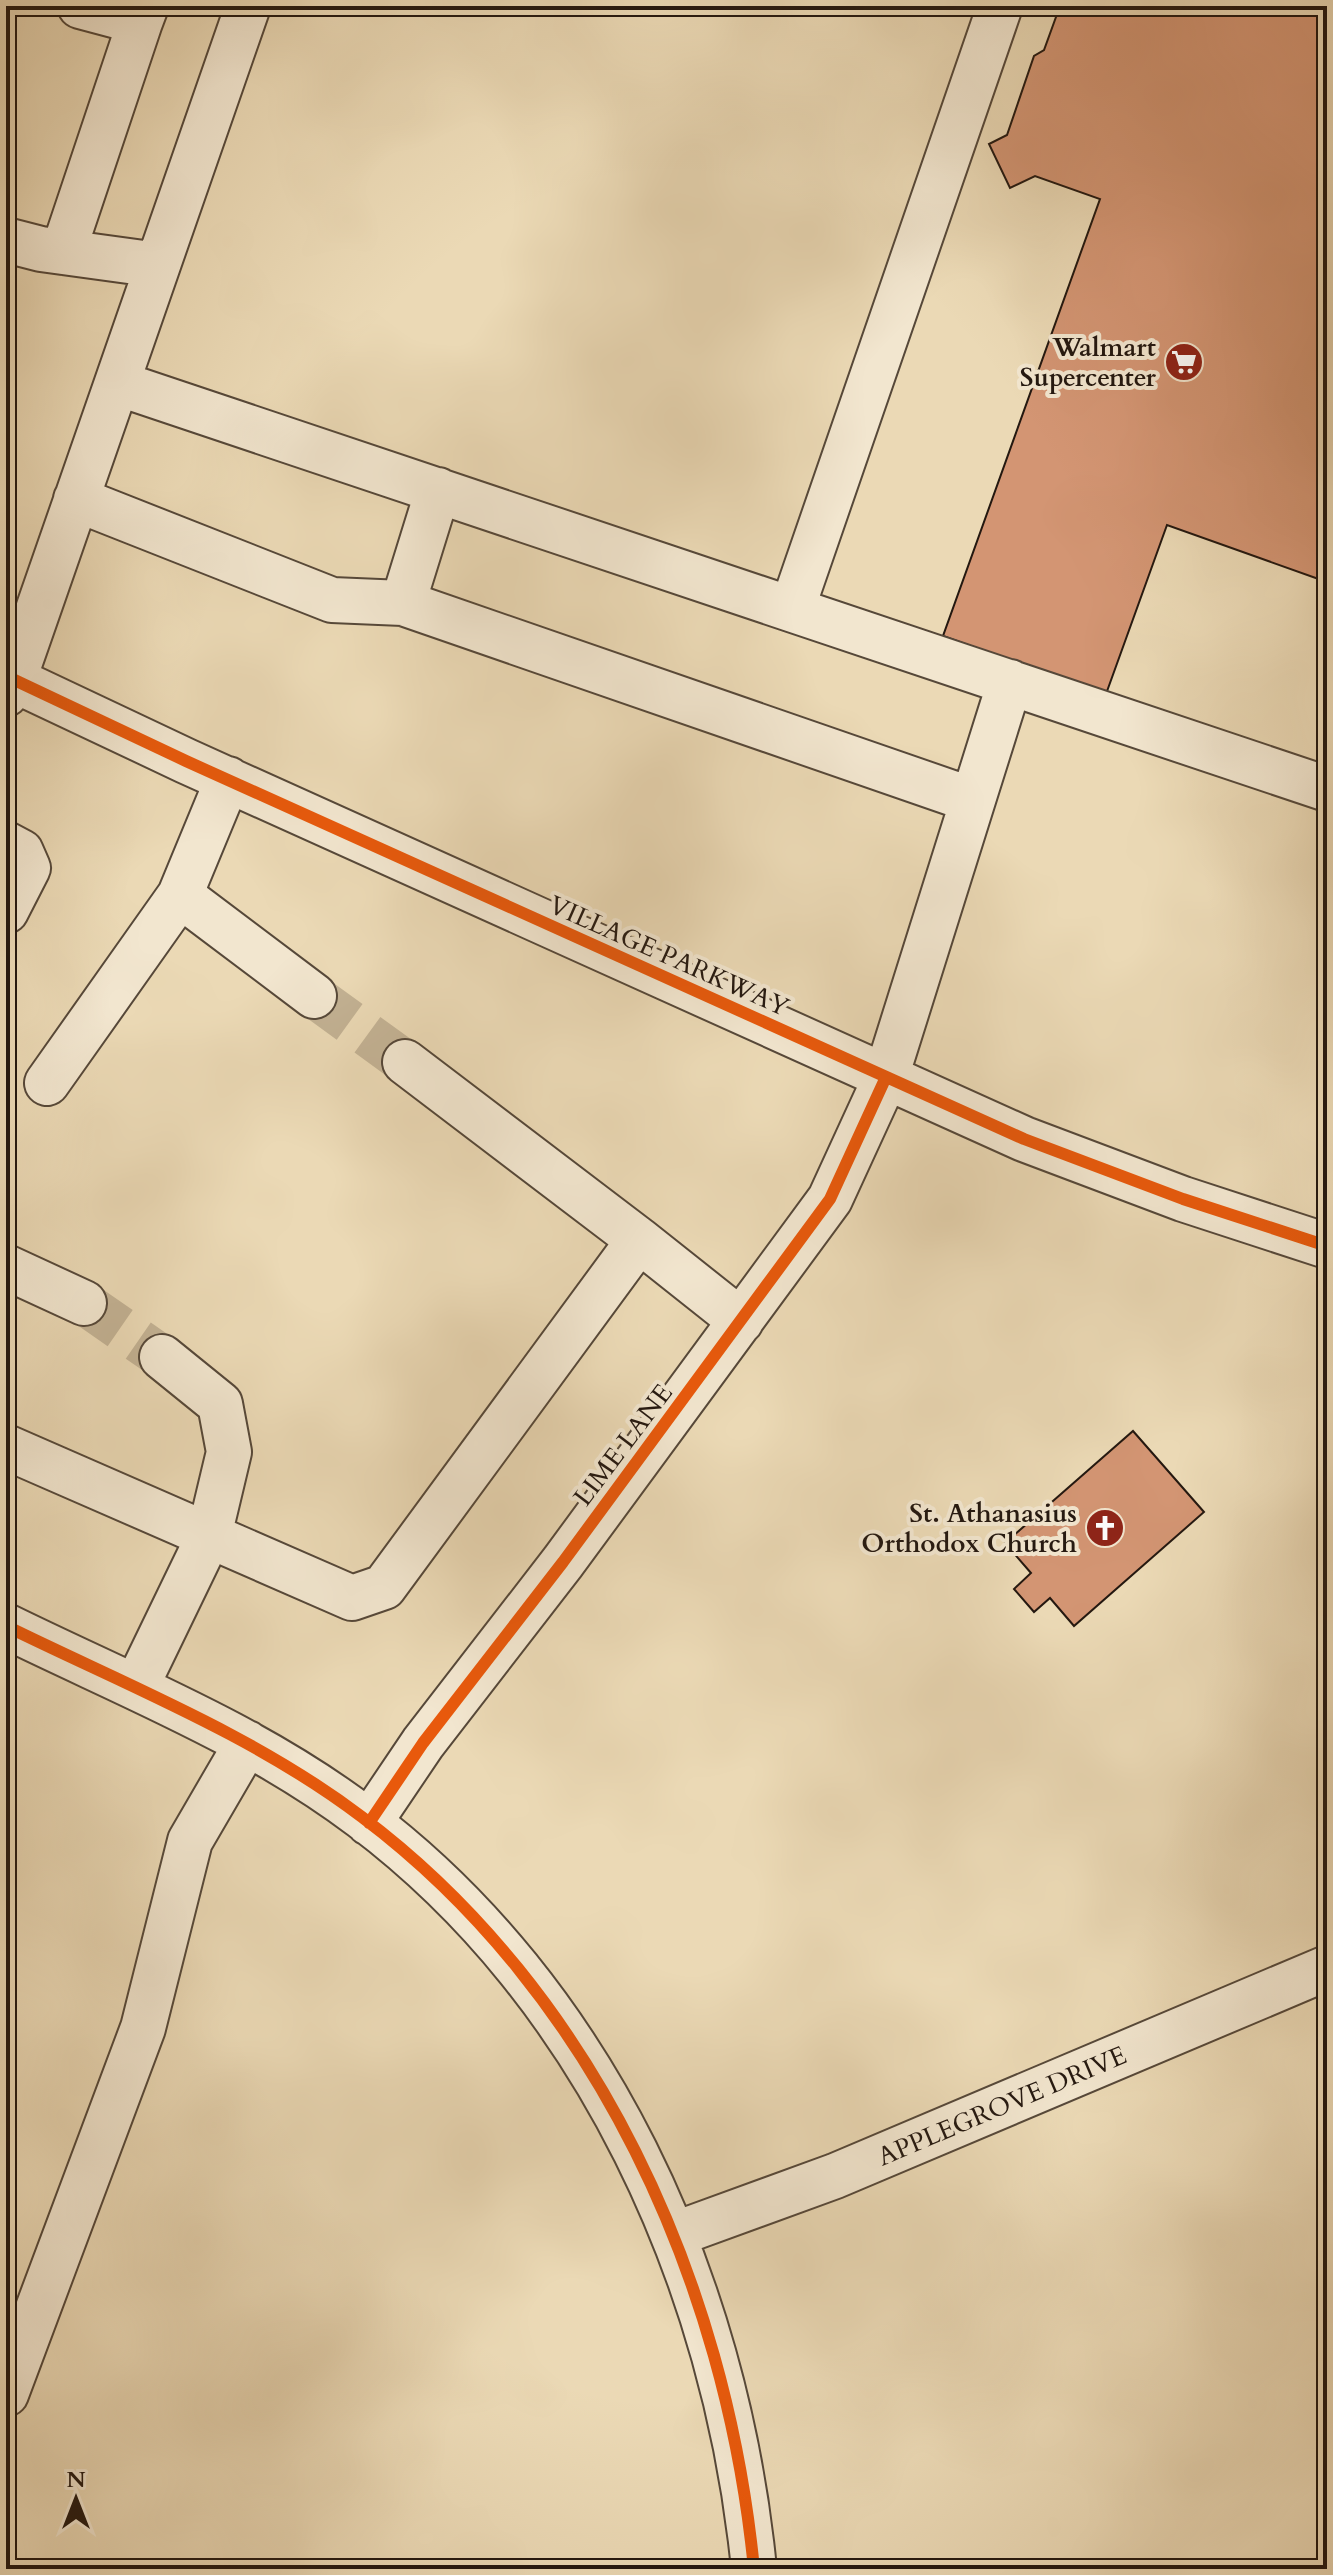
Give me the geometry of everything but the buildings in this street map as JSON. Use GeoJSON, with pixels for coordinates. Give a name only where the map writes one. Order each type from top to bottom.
{"type":"FeatureCollection","features":[{"type":"Feature","properties":{"kind":"street"},"geometry":{"type":"LineString","coordinates":[[63,252],[143,14],[80,6]]}},
{"type":"Feature","properties":{"kind":"street"},"geometry":{"type":"LineString","coordinates":[[9,683],[248,6]]}},
{"type":"Feature","properties":{"kind":"street"},"geometry":{"type":"LineString","coordinates":[[792,609],[1000,6]]}},
{"type":"Feature","properties":{"kind":"street"},"geometry":{"type":"LineString","coordinates":[[6,240],[41,249],[158,265]]}},
{"type":"Feature","properties":{"kind":"street"},"geometry":{"type":"LineString","coordinates":[[117,383],[1327,789]]}},
{"type":"Feature","properties":{"kind":"street"},"geometry":{"type":"LineString","coordinates":[[403,603],[438,490]]}},
{"type":"Feature","properties":{"kind":"street"},"geometry":{"type":"LineString","coordinates":[[76,499],[332,600],[403,603],[972,800]]}},
{"type":"Feature","properties":{"kind":"street","name":"LIME LANE"},"geometry":{"type":"LineString","coordinates":[[369,1823],[423,1743],[563,1562],[830,1199],[886,1077],[1010,682]]}},
{"type":"Feature","properties":{"kind":"street","name":"VILLAGE PARKWAY"},"geometry":{"type":"LineString","coordinates":[[9,683],[1024,1139],[1104,1170],[1327,1246]]}},
{"type":"Feature","properties":{"kind":"street"},"geometry":{"type":"LineString","coordinates":[[47,1083],[180,895],[228,779]]}},
{"type":"Feature","properties":{"kind":"street"},"geometry":{"type":"LineString","coordinates":[[6,844],[21,852],[28,868],[6,911]]}},
{"type":"Feature","properties":{"kind":"street"},"geometry":{"type":"LineString","coordinates":[[180,895],[314,996]]}},
{"type":"Feature","properties":{"kind":"street"},"geometry":{"type":"LineString","coordinates":[[405,1062],[741,1321]]}},
{"type":"Feature","properties":{"kind":"street"},"geometry":{"type":"LineString","coordinates":[[6,1447],[352,1598],[384,1587],[639,1240]]}},
{"type":"Feature","properties":{"kind":"street"},"geometry":{"type":"LineString","coordinates":[[6,1267],[84,1303]]}},
{"type":"Feature","properties":{"kind":"street"},"geometry":{"type":"LineString","coordinates":[[136,1687],[209,1536],[229,1452],[220,1404],[162,1357]]}},
{"type":"Feature","properties":{"kind":"street"},"geometry":{"type":"LineString","coordinates":[[6,1626],[247,1743],[305,1778],[415,1860],[464,1907],[511,1959],[555,2016],[595,2078],[673,2235],[707,2330],[728,2404],[748,2509],[754,2569]]}},
{"type":"Feature","properties":{"kind":"street"},"geometry":{"type":"LineString","coordinates":[[6,2394],[143,2028],[190,1841],[247,1743]]}},
{"type":"Feature","properties":{"kind":"street","name":"APPLEGROVE DRIVE"},"geometry":{"type":"LineString","coordinates":[[673,2235],[835,2176],[1327,1968]]}},
{"type":"Feature","properties":{"kind":"tunnel"},"geometry":{"type":"LineString","coordinates":[[314,996],[405,1062]]}},
{"type":"Feature","properties":{"kind":"tunnel"},"geometry":{"type":"LineString","coordinates":[[84,1303],[162,1357]]}},
{"type":"Feature","properties":{"kind":"cycle path"},"geometry":{"type":"LineString","coordinates":[[6,676],[186,761],[1024,1139],[1183,1199],[1327,1246]]}},
{"type":"Feature","properties":{"kind":"cycle path"},"geometry":{"type":"LineString","coordinates":[[369,1823],[423,1743],[563,1562],[830,1199],[886,1077]]}},
{"type":"Feature","properties":{"kind":"cycle path"},"geometry":{"type":"LineString","coordinates":[[6,1626],[234,1736],[321,1788],[362,1817],[445,1888],[518,1968],[581,2057],[635,2151],[679,2251],[714,2355],[739,2462],[754,2569]]}},
{"type":"Feature","properties":{"kind":"place","name":"Walmart Supercenter"},"geometry":{"type":"Point","coordinates":[1184,362]}},
{"type":"Feature","properties":{"kind":"place","name":"St. Athanasius Orthodox Church"},"geometry":{"type":"Point","coordinates":[1105,1528]}}]}
